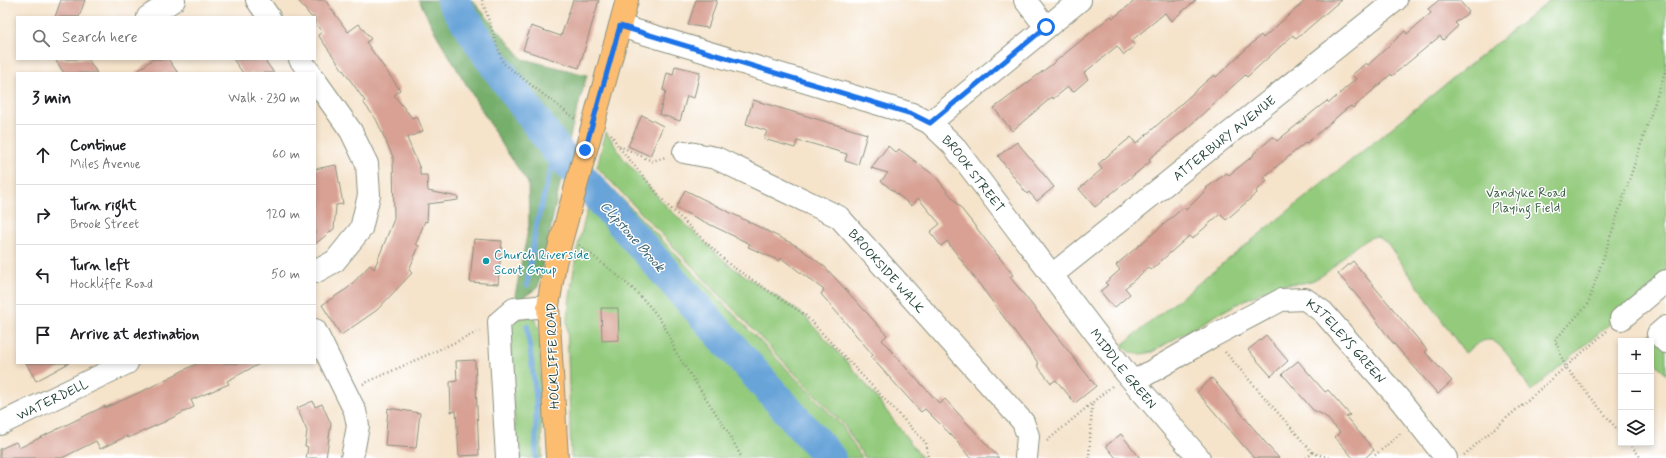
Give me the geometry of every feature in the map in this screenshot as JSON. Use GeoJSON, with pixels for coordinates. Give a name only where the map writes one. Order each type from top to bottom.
{"type":"FeatureCollection","features":[{"type":"Feature","properties":{"kind":"main road","name":"HOCKLIFFE ROAD"},"geometry":{"type":"LineString","coordinates":[[557,458],[548,306],[555,263],[574,189],[627,0]]}},
{"type":"Feature","properties":{"kind":"street"},"geometry":{"type":"LineString","coordinates":[[150,16],[174,0]]}},
{"type":"Feature","properties":{"kind":"street"},"geometry":{"type":"LineString","coordinates":[[257,0],[268,16]]}},
{"type":"Feature","properties":{"kind":"street"},"geometry":{"type":"LineString","coordinates":[[1025,0],[1046,27]]}},
{"type":"Feature","properties":{"kind":"street"},"geometry":{"type":"LineString","coordinates":[[930,123],[1080,0]]}},
{"type":"Feature","properties":{"kind":"street","name":"ATTERBURY AVENUE"},"geometry":{"type":"LineString","coordinates":[[1052,275],[1396,0]]}},
{"type":"Feature","properties":{"kind":"street","name":"BROOK STREET"},"geometry":{"type":"LineString","coordinates":[[620,26],[912,114],[930,123],[953,145],[1052,275]]}},
{"type":"Feature","properties":{"kind":"street"},"geometry":{"type":"LineString","coordinates":[[301,60],[309,72]]}},
{"type":"Feature","properties":{"kind":"street"},"geometry":{"type":"LineString","coordinates":[[316,81],[351,131],[367,164],[369,195],[361,229],[335,261],[316,271]]}},
{"type":"Feature","properties":{"kind":"street","name":"BROOKSIDE WALK"},"geometry":{"type":"LineString","coordinates":[[684,152],[716,158],[840,217],[1023,422],[1028,436],[1026,458]]}},
{"type":"Feature","properties":{"kind":"street","name":"MIDDLE GREEN"},"geometry":{"type":"LineString","coordinates":[[1052,275],[1130,377],[1199,458]]}},
{"type":"Feature","properties":{"kind":"street"},"geometry":{"type":"LineString","coordinates":[[1621,319],[1666,281]]}},
{"type":"Feature","properties":{"kind":"street","name":"KITELEYS GREEN"},"geometry":{"type":"LineString","coordinates":[[1130,377],[1281,300],[1305,299],[1323,312],[1416,420],[1446,458]]}},
{"type":"Feature","properties":{"kind":"street"},"geometry":{"type":"LineString","coordinates":[[507,458],[499,322],[514,309],[548,306]]}},
{"type":"Feature","properties":{"kind":"street"},"geometry":{"type":"LineString","coordinates":[[1666,327],[1658,334],[1666,342]]}},
{"type":"Feature","properties":{"kind":"street"},"geometry":{"type":"LineString","coordinates":[[316,332],[355,411],[358,426],[352,458]]}},
{"type":"Feature","properties":{"kind":"street","name":"WATERDELL"},"geometry":{"type":"LineString","coordinates":[[0,424],[125,364]]}},
{"type":"Feature","properties":{"kind":"path"},"geometry":{"type":"LineString","coordinates":[[482,0],[503,63],[573,118],[608,129],[618,146],[668,206],[730,264],[805,314],[926,443],[928,458]]}},
{"type":"Feature","properties":{"kind":"path"},"geometry":{"type":"LineString","coordinates":[[1618,430],[1565,366],[1555,340],[1588,304],[1666,69]]}},
{"type":"Feature","properties":{"kind":"path"},"geometry":{"type":"LineString","coordinates":[[618,146],[652,161],[684,152]]}},
{"type":"Feature","properties":{"kind":"path"},"geometry":{"type":"LineString","coordinates":[[573,240],[616,275],[658,316],[672,339],[675,351],[728,432],[742,458]]}},
{"type":"Feature","properties":{"kind":"path"},"geometry":{"type":"LineString","coordinates":[[1460,458],[1621,319]]}},
{"type":"Feature","properties":{"kind":"path"},"geometry":{"type":"LineString","coordinates":[[346,392],[499,322]]}},
{"type":"Feature","properties":{"kind":"path"},"geometry":{"type":"LineString","coordinates":[[1211,337],[1313,453],[1330,458]]}},
{"type":"Feature","properties":{"kind":"path"},"geometry":{"type":"LineString","coordinates":[[1044,443],[1092,404],[1130,377]]}},
{"type":"Feature","properties":{"kind":"path"},"geometry":{"type":"LineString","coordinates":[[1088,458],[1092,404]]}},
{"type":"Feature","properties":{"kind":"path"},"geometry":{"type":"LineString","coordinates":[[1372,458],[1416,420]]}},
{"type":"Feature","properties":{"kind":"path"},"geometry":{"type":"LineString","coordinates":[[1631,446],[1641,458]]}},
{"type":"Feature","properties":{"kind":"path"},"geometry":{"type":"LineString","coordinates":[[1306,458],[1313,453]]}},
{"type":"Feature","properties":{"kind":"green space"},"geometry":{"type":"Polygon","coordinates":[[[419,0],[472,0],[523,59],[587,75],[572,128],[538,287],[520,300],[514,301],[529,225],[528,183],[505,149],[436,34],[419,0]]]}},
{"type":"Feature","properties":{"kind":"green space","name":"Vandyke Road Playing Field"},"geometry":{"type":"Polygon","coordinates":[[[1550,0],[1666,0],[1666,276],[1531,391],[1505,352],[1493,341],[1487,340],[1481,342],[1465,353],[1388,244],[1377,236],[1360,243],[1326,273],[1312,281],[1277,286],[1245,300],[1152,352],[1136,354],[1125,349],[1122,345],[1550,0]]]}},
{"type":"Feature","properties":{"kind":"green space","name":"Clipstone Brook"},"geometry":{"type":"Polygon","coordinates":[[[606,132],[623,158],[667,207],[729,265],[804,315],[863,380],[922,458],[865,458],[844,425],[597,167],[606,132]]]}},
{"type":"Feature","properties":{"kind":"green space","name":"Clipstone Brook"},"geometry":{"type":"Polygon","coordinates":[[[597,173],[842,426],[862,458],[571,458],[567,318],[577,249],[597,173]]]}},
{"type":"Feature","properties":{"kind":"green space"},"geometry":{"type":"Polygon","coordinates":[[[535,317],[539,329],[542,458],[517,458],[509,335],[511,323],[520,318],[535,317]]]}},
{"type":"Feature","properties":{"kind":"green space"},"geometry":{"type":"Polygon","coordinates":[[[1666,321],[1666,375],[1654,361],[1654,338],[1646,338],[1666,321]]]}},
{"type":"Feature","properties":{"kind":"building"},"geometry":{"type":"Polygon","coordinates":[[[61,0],[85,0],[79,16],[55,16],[61,0]]]}},
{"type":"Feature","properties":{"kind":"building"},"geometry":{"type":"Polygon","coordinates":[[[298,0],[325,0],[348,32],[359,24],[371,39],[366,42],[400,90],[394,95],[412,118],[417,116],[423,131],[407,138],[420,169],[420,175],[427,175],[428,191],[458,197],[458,200],[428,204],[427,222],[425,221],[416,244],[419,246],[409,270],[412,273],[377,310],[341,335],[322,305],[348,288],[370,265],[374,269],[394,219],[393,157],[376,119],[363,102],[365,101],[318,35],[322,32],[316,24],[316,16],[310,16],[298,0]]]}},
{"type":"Feature","properties":{"kind":"building"},"geometry":{"type":"Polygon","coordinates":[[[573,0],[599,0],[579,68],[523,50],[531,26],[561,36],[573,0]]]}},
{"type":"Feature","properties":{"kind":"building"},"geometry":{"type":"Polygon","coordinates":[[[696,0],[717,0],[708,28],[688,25],[696,0]]]}},
{"type":"Feature","properties":{"kind":"building"},"geometry":{"type":"Polygon","coordinates":[[[1136,0],[1196,0],[1171,21],[1165,13],[1131,41],[1135,46],[1124,55],[1117,46],[1084,73],[1088,79],[1073,92],[1068,87],[1053,99],[1052,97],[1012,131],[994,108],[1051,65],[1111,16],[1113,18],[1136,0]]]}},
{"type":"Feature","properties":{"kind":"building"},"geometry":{"type":"Polygon","coordinates":[[[1306,0],[1341,0],[1296,39],[1293,35],[1247,77],[1245,75],[1185,130],[1149,159],[1151,161],[1095,207],[1079,189],[1102,169],[1098,164],[1131,137],[1136,144],[1210,78],[1214,75],[1216,77],[1261,35],[1263,38],[1306,0]]]}},
{"type":"Feature","properties":{"kind":"building"},"geometry":{"type":"Polygon","coordinates":[[[1439,0],[1459,0],[1469,12],[1455,23],[1458,26],[1443,40],[1440,36],[1392,76],[1391,74],[1353,108],[1351,106],[1346,109],[1307,143],[1306,142],[1264,177],[1267,181],[1256,191],[1257,193],[1226,220],[1220,214],[1192,239],[1189,236],[1151,270],[1149,267],[1125,288],[1130,294],[1114,308],[1100,291],[1108,285],[1105,283],[1120,270],[1116,265],[1184,207],[1186,210],[1207,189],[1206,188],[1227,173],[1229,175],[1254,155],[1253,154],[1273,137],[1277,141],[1327,101],[1329,103],[1356,79],[1352,75],[1366,63],[1368,65],[1405,31],[1407,34],[1431,13],[1428,9],[1439,0]]]}},
{"type":"Feature","properties":{"kind":"building"},"geometry":{"type":"Polygon","coordinates":[[[56,60],[89,60],[96,72],[63,72],[56,60]]]}},
{"type":"Feature","properties":{"kind":"building"},"geometry":{"type":"Polygon","coordinates":[[[152,60],[169,60],[177,72],[136,72],[152,60]]]}},
{"type":"Feature","properties":{"kind":"building"},"geometry":{"type":"Polygon","coordinates":[[[234,60],[265,60],[273,72],[242,72],[234,60]]]}},
{"type":"Feature","properties":{"kind":"building"},"geometry":{"type":"Polygon","coordinates":[[[675,66],[700,72],[694,98],[687,96],[680,121],[659,114],[666,91],[663,90],[667,73],[673,75],[675,66]]]}},
{"type":"Feature","properties":{"kind":"building"},"geometry":{"type":"Polygon","coordinates":[[[753,100],[867,134],[858,165],[845,161],[847,154],[806,142],[797,141],[795,148],[764,139],[767,131],[746,124],[753,100]]]}},
{"type":"Feature","properties":{"kind":"building"},"geometry":{"type":"Polygon","coordinates":[[[642,115],[663,126],[650,156],[628,146],[642,115]]]}},
{"type":"Feature","properties":{"kind":"building"},"geometry":{"type":"Polygon","coordinates":[[[1017,142],[1054,187],[1037,201],[1029,192],[1027,194],[998,156],[1017,142]]]}},
{"type":"Feature","properties":{"kind":"building"},"geometry":{"type":"Polygon","coordinates":[[[888,146],[896,153],[899,149],[935,176],[1013,275],[1010,277],[1096,386],[1075,403],[1056,380],[1051,383],[1037,365],[1039,364],[947,241],[941,246],[930,232],[940,224],[918,198],[912,206],[881,181],[888,173],[871,168],[888,146]]]}},
{"type":"Feature","properties":{"kind":"building"},"geometry":{"type":"Polygon","coordinates":[[[336,165],[343,204],[336,205],[334,229],[316,243],[316,169],[336,165]]]}},
{"type":"Feature","properties":{"kind":"building"},"geometry":{"type":"Polygon","coordinates":[[[685,190],[797,246],[825,267],[887,335],[882,340],[907,369],[940,404],[945,399],[999,458],[970,458],[958,442],[925,409],[921,412],[871,357],[873,355],[821,294],[824,290],[781,258],[780,261],[748,247],[750,244],[676,208],[685,190]]]}},
{"type":"Feature","properties":{"kind":"building","name":"Church Riverside Scout Group"},"geometry":{"type":"Polygon","coordinates":[[[474,239],[502,241],[498,284],[470,282],[474,239]]]}},
{"type":"Feature","properties":{"kind":"building"},"geometry":{"type":"Polygon","coordinates":[[[1353,261],[1427,350],[1425,352],[1452,381],[1438,394],[1389,338],[1366,306],[1338,274],[1353,261]]]}},
{"type":"Feature","properties":{"kind":"building"},"geometry":{"type":"Polygon","coordinates":[[[601,308],[618,308],[619,340],[602,341],[601,308]]]}},
{"type":"Feature","properties":{"kind":"building"},"geometry":{"type":"Polygon","coordinates":[[[1266,335],[1288,361],[1271,376],[1248,350],[1266,335]]]}},
{"type":"Feature","properties":{"kind":"building"},"geometry":{"type":"Polygon","coordinates":[[[475,360],[479,455],[459,456],[456,411],[451,412],[450,382],[457,381],[456,361],[475,360]]]}},
{"type":"Feature","properties":{"kind":"building"},"geometry":{"type":"Polygon","coordinates":[[[1298,361],[1325,392],[1328,390],[1350,415],[1346,417],[1374,450],[1365,458],[1353,458],[1335,437],[1340,432],[1324,415],[1313,410],[1282,374],[1298,361]]]}},
{"type":"Feature","properties":{"kind":"building"},"geometry":{"type":"Polygon","coordinates":[[[27,364],[67,364],[36,381],[27,364]]]}},
{"type":"Feature","properties":{"kind":"building"},"geometry":{"type":"Polygon","coordinates":[[[196,364],[259,364],[227,381],[229,384],[191,400],[194,407],[164,422],[128,438],[127,436],[100,449],[96,441],[62,458],[0,458],[0,449],[16,442],[19,448],[105,406],[105,408],[196,364]]]}},
{"type":"Feature","properties":{"kind":"building"},"geometry":{"type":"Polygon","coordinates":[[[1212,378],[1279,458],[1254,458],[1197,392],[1212,378]]]}},
{"type":"Feature","properties":{"kind":"building"},"geometry":{"type":"Polygon","coordinates":[[[313,401],[315,407],[322,404],[331,424],[326,458],[306,458],[308,447],[305,446],[307,431],[297,408],[313,401]]]}},
{"type":"Feature","properties":{"kind":"building"},"geometry":{"type":"Polygon","coordinates":[[[388,408],[420,413],[416,448],[385,446],[388,408]]]}},
{"type":"Feature","properties":{"kind":"building"},"geometry":{"type":"Polygon","coordinates":[[[1121,434],[1140,458],[1116,458],[1106,446],[1121,434]]]}},
{"type":"Feature","properties":{"kind":"waterway","name":"Clipstone Brook"},"geometry":{"type":"LineString","coordinates":[[452,0],[490,58],[556,149],[830,458]]}},
{"type":"Feature","properties":{"kind":"waterway"},"geometry":{"type":"LineString","coordinates":[[527,285],[536,226],[556,149]]}},
{"type":"Feature","properties":{"kind":"waterway"},"geometry":{"type":"LineString","coordinates":[[527,326],[536,397],[536,458]]}},
{"type":"Feature","properties":{"kind":"place","name":"Church Riverside Scout Group"},"geometry":{"type":"Point","coordinates":[486,261]}},
{"type":"Feature","properties":{"kind":"route"},"geometry":{"type":"LineString","coordinates":[[585,150],[620,26],[912,114],[930,123],[1046,27]]}}]}
